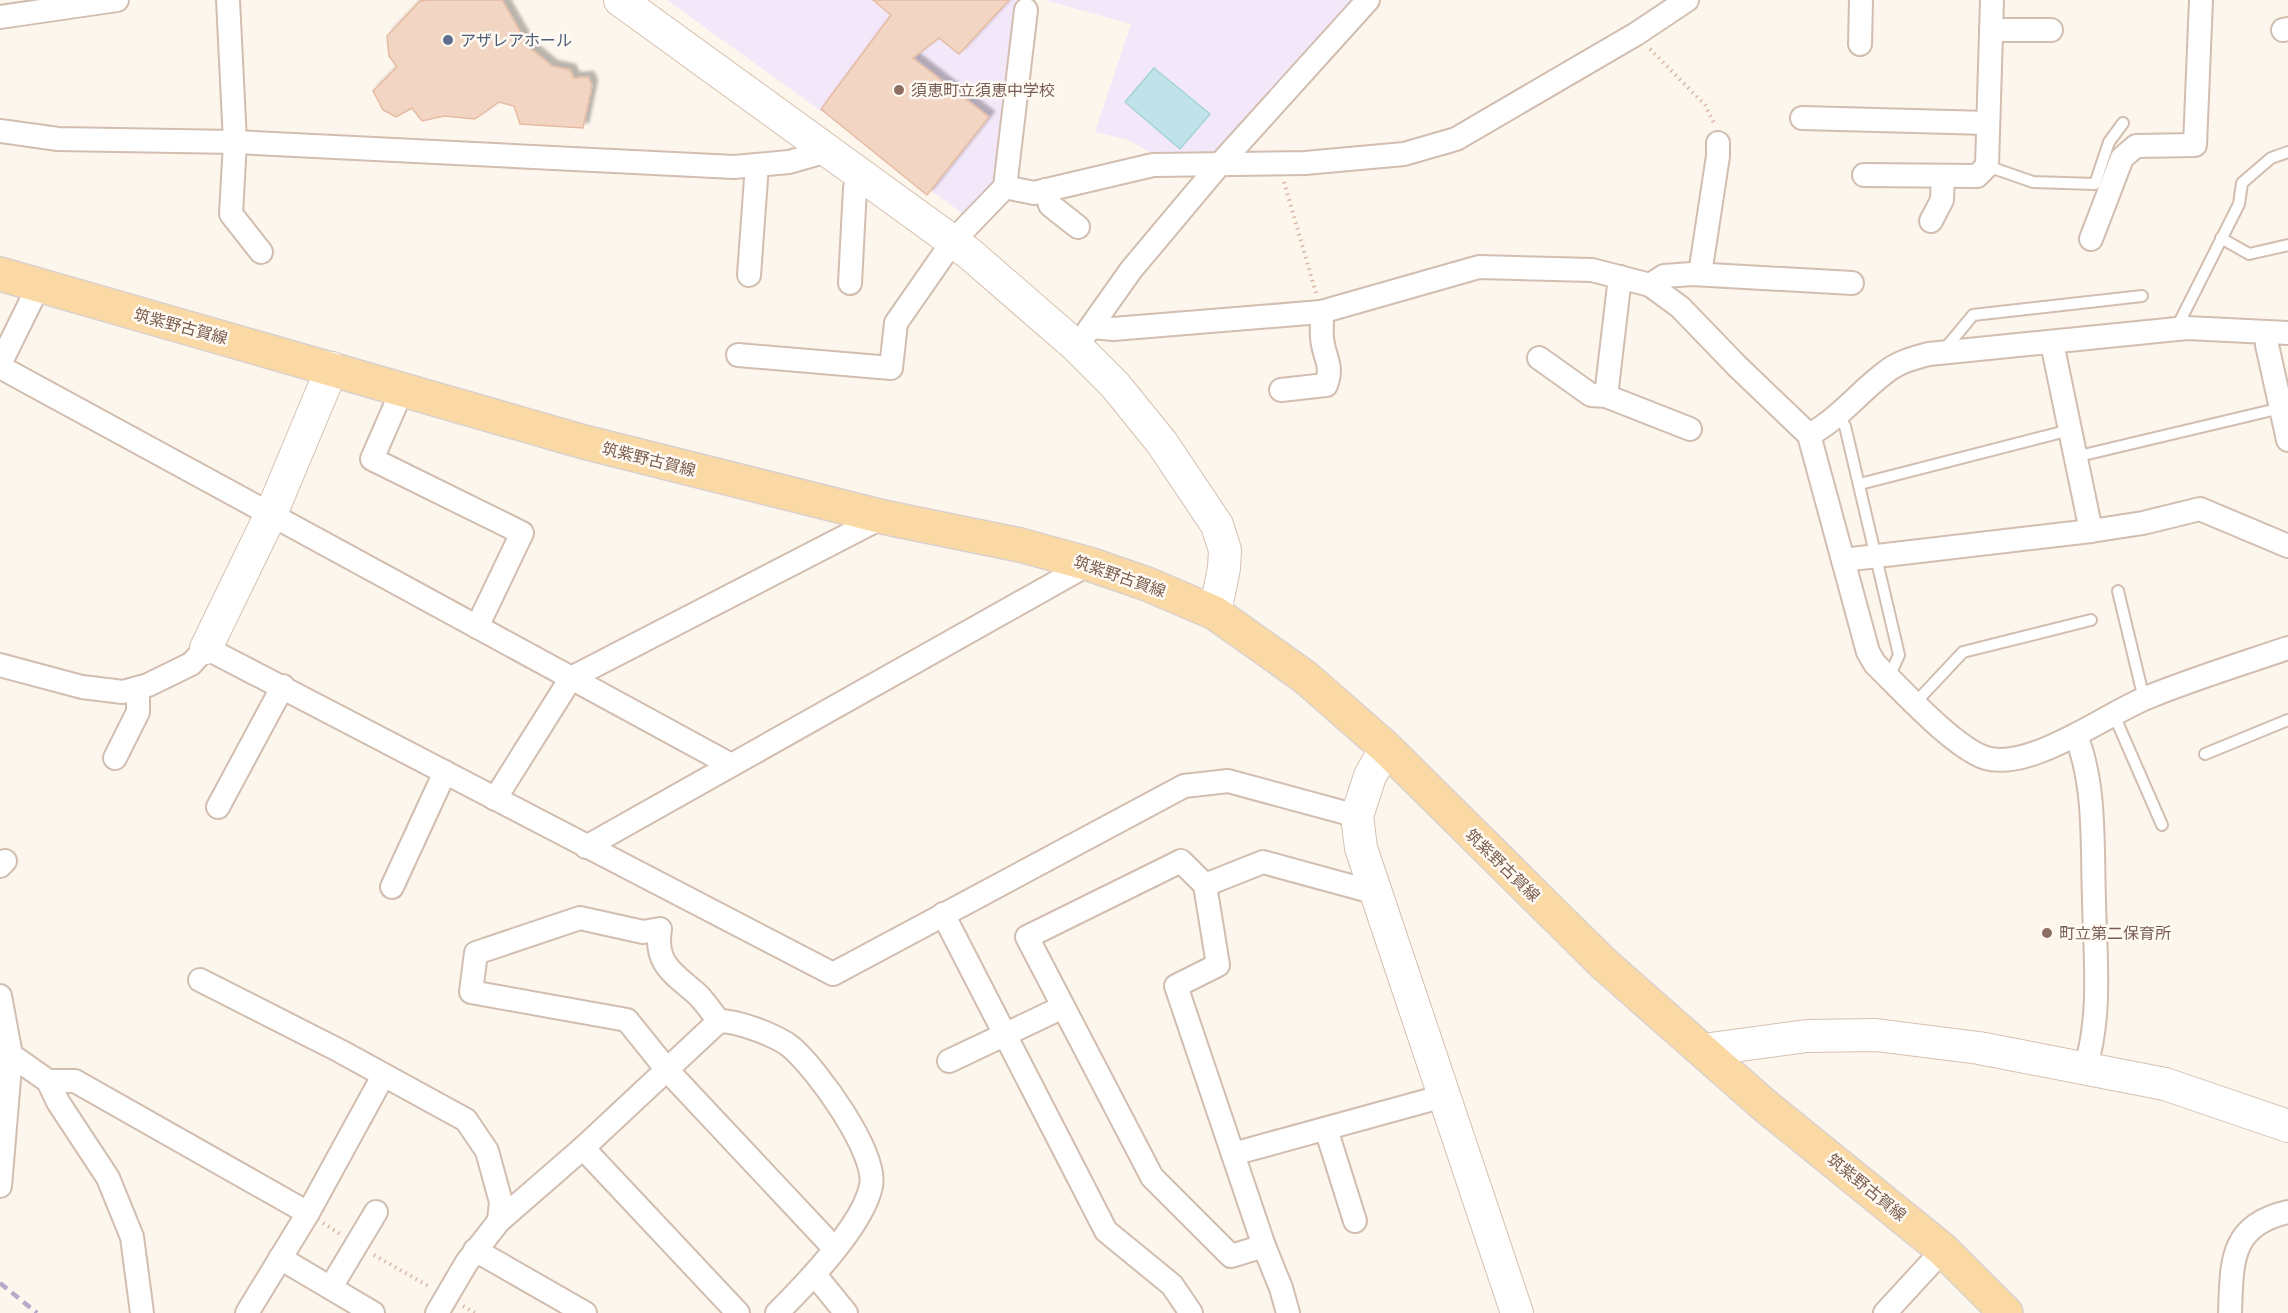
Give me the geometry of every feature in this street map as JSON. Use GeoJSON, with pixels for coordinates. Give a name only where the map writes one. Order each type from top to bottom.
{"type":"FeatureCollection","features":[{"type":"Feature","properties":{"kind":"main road","name":"筑紫野古賀線"},"geometry":{"type":"LineString","coordinates":[[0,274],[38,287],[403,388],[584,442],[883,517],[1020,545],[1089,564],[1147,584],[1215,613],[1305,677],[1386,748],[1603,963],[1763,1104],[1943,1250],[2006,1313]]}},
{"type":"Feature","properties":{"kind":"street"},"geometry":{"type":"LineString","coordinates":[[0,17],[117,0]]}},
{"type":"Feature","properties":{"kind":"street"},"geometry":{"type":"LineString","coordinates":[[228,0],[235,142],[231,214],[261,252]]}},
{"type":"Feature","properties":{"kind":"street"},"geometry":{"type":"LineString","coordinates":[[620,0],[1084,337],[1115,385],[1162,443],[1217,525],[1225,550],[1224,568],[1215,613]]}},
{"type":"Feature","properties":{"kind":"street"},"geometry":{"type":"LineString","coordinates":[[1084,337],[1131,270],[1219,165],[1368,0]]}},
{"type":"Feature","properties":{"kind":"street"},"geometry":{"type":"LineString","coordinates":[[1005,187],[1034,193],[1153,165],[1279,164],[1404,154],[1456,139],[1636,34],[1687,0]]}},
{"type":"Feature","properties":{"kind":"street"},"geometry":{"type":"LineString","coordinates":[[1860,44],[1861,0]]}},
{"type":"Feature","properties":{"kind":"street"},"geometry":{"type":"LineString","coordinates":[[1864,175],[1977,176],[1987,166],[1992,0]]}},
{"type":"Feature","properties":{"kind":"street"},"geometry":{"type":"LineString","coordinates":[[2091,239],[2122,158],[2136,146],[2195,146],[2201,0]]}},
{"type":"Feature","properties":{"kind":"street"},"geometry":{"type":"LineString","coordinates":[[738,355],[891,368],[896,323],[953,241],[1005,187],[1026,10]]}},
{"type":"Feature","properties":{"kind":"street"},"geometry":{"type":"LineString","coordinates":[[1991,30],[2051,30]]}},
{"type":"Feature","properties":{"kind":"street"},"geometry":{"type":"LineString","coordinates":[[1802,118],[1988,123]]}},
{"type":"Feature","properties":{"kind":"street"},"geometry":{"type":"LineString","coordinates":[[0,131],[58,139],[235,142],[734,167],[789,162],[828,151]]}},
{"type":"Feature","properties":{"kind":"street"},"geometry":{"type":"LineString","coordinates":[[1700,274],[1718,143]]}},
{"type":"Feature","properties":{"kind":"street"},"geometry":{"type":"LineString","coordinates":[[749,275],[757,165]]}},
{"type":"Feature","properties":{"kind":"street"},"geometry":{"type":"LineString","coordinates":[[850,283],[855,188],[863,176]]}},
{"type":"Feature","properties":{"kind":"street"},"geometry":{"type":"LineString","coordinates":[[1931,221],[1942,200],[1943,176]]}},
{"type":"Feature","properties":{"kind":"street"},"geometry":{"type":"LineString","coordinates":[[1046,190],[1050,205],[1078,226]]}},
{"type":"Feature","properties":{"kind":"street"},"geometry":{"type":"LineString","coordinates":[[1084,337],[1113,329],[1321,312],[1479,267],[1592,270],[1620,277],[1650,285],[1680,307],[1809,435],[1868,652],[1889,677],[1967,750],[1987,758],[2006,760],[2076,736],[2144,699],[2288,648]]}},
{"type":"Feature","properties":{"kind":"street"},"geometry":{"type":"LineString","coordinates":[[1650,285],[1664,276],[1700,274],[1852,283]]}},
{"type":"Feature","properties":{"kind":"street"},"geometry":{"type":"LineString","coordinates":[[1606,396],[1620,277]]}},
{"type":"Feature","properties":{"kind":"street"},"geometry":{"type":"LineString","coordinates":[[38,287],[0,366],[731,765]]}},
{"type":"Feature","properties":{"kind":"street"},"geometry":{"type":"LineString","coordinates":[[1281,390],[1326,385],[1331,372],[1321,335],[1324,326],[1321,312]]}},
{"type":"Feature","properties":{"kind":"street"},"geometry":{"type":"LineString","coordinates":[[1809,435],[1838,417],[1887,371],[1907,360],[1942,352],[2052,343],[2176,329],[2216,328],[2278,333]]}},
{"type":"Feature","properties":{"kind":"street"},"geometry":{"type":"LineString","coordinates":[[2278,333],[2267,345],[2288,440]]}},
{"type":"Feature","properties":{"kind":"street"},"geometry":{"type":"LineString","coordinates":[[2052,343],[2091,531]]}},
{"type":"Feature","properties":{"kind":"street"},"geometry":{"type":"LineString","coordinates":[[1539,358],[1592,395],[1606,396],[1690,429]]}},
{"type":"Feature","properties":{"kind":"street"},"geometry":{"type":"LineString","coordinates":[[0,665],[81,687],[123,692],[191,664],[206,648],[271,514],[332,368]]}},
{"type":"Feature","properties":{"kind":"street"},"geometry":{"type":"LineString","coordinates":[[403,388],[372,459],[522,533],[477,627]]}},
{"type":"Feature","properties":{"kind":"street"},"geometry":{"type":"LineString","coordinates":[[1843,560],[2091,531],[2143,523],[2200,509],[2288,546]]}},
{"type":"Feature","properties":{"kind":"street"},"geometry":{"type":"LineString","coordinates":[[495,799],[571,678],[883,517]]}},
{"type":"Feature","properties":{"kind":"street"},"geometry":{"type":"LineString","coordinates":[[586,847],[1089,564]]}},
{"type":"Feature","properties":{"kind":"street"},"geometry":{"type":"LineString","coordinates":[[206,648],[283,686],[586,847],[833,974],[1184,786],[1228,781],[1357,816]]}},
{"type":"Feature","properties":{"kind":"street"},"geometry":{"type":"LineString","coordinates":[[218,807],[283,686]]}},
{"type":"Feature","properties":{"kind":"street"},"geometry":{"type":"LineString","coordinates":[[115,758],[138,712],[138,687]]}},
{"type":"Feature","properties":{"kind":"street"},"geometry":{"type":"LineString","coordinates":[[2076,736],[2088,789],[2096,988],[2092,1047],[2085,1068]]}},
{"type":"Feature","properties":{"kind":"street"},"geometry":{"type":"LineString","coordinates":[[1386,748],[1370,776],[1357,816],[1361,848],[1517,1313]]}},
{"type":"Feature","properties":{"kind":"street"},"geometry":{"type":"LineString","coordinates":[[392,886],[445,772]]}},
{"type":"Feature","properties":{"kind":"street"},"geometry":{"type":"LineString","coordinates":[[1264,1246],[1231,1256],[1152,1177],[1027,938],[1181,861],[1205,885],[1218,965],[1176,986],[1288,1313]]}},
{"type":"Feature","properties":{"kind":"street"},"geometry":{"type":"LineString","coordinates":[[1205,885],[1263,862],[1369,891]]}},
{"type":"Feature","properties":{"kind":"street"},"geometry":{"type":"LineString","coordinates":[[675,893],[660,929],[657,944],[665,967],[700,998],[719,1021]]}},
{"type":"Feature","properties":{"kind":"street"},"geometry":{"type":"LineString","coordinates":[[943,914],[1106,1231],[1172,1285],[1191,1313]]}},
{"type":"Feature","properties":{"kind":"street"},"geometry":{"type":"LineString","coordinates":[[660,929],[643,932],[580,918],[476,953],[471,992],[627,1020],[668,1071],[835,1249]]}},
{"type":"Feature","properties":{"kind":"street"},"geometry":{"type":"LineString","coordinates":[[200,980],[340,1051],[465,1120],[487,1151],[501,1202],[499,1221]]}},
{"type":"Feature","properties":{"kind":"street"},"geometry":{"type":"LineString","coordinates":[[0,996],[11,1055],[0,1186]]}},
{"type":"Feature","properties":{"kind":"street"},"geometry":{"type":"LineString","coordinates":[[949,1061],[1063,1008]]}},
{"type":"Feature","properties":{"kind":"street"},"geometry":{"type":"LineString","coordinates":[[442,1305],[476,1250],[499,1221],[584,1148],[719,1021],[735,1021],[790,1047],[833,1095],[863,1147],[872,1185],[863,1206],[835,1249],[815,1275],[777,1313]]}},
{"type":"Feature","properties":{"kind":"street"},"geometry":{"type":"LineString","coordinates":[[1703,1050],[1807,1036],[1876,1035],[1978,1047],[2165,1084],[2288,1126]]}},
{"type":"Feature","properties":{"kind":"street"},"geometry":{"type":"LineString","coordinates":[[11,1055],[48,1081],[58,1101],[108,1178],[132,1237],[142,1313]]}},
{"type":"Feature","properties":{"kind":"street"},"geometry":{"type":"LineString","coordinates":[[247,1313],[308,1213],[383,1076]]}},
{"type":"Feature","properties":{"kind":"street"},"geometry":{"type":"LineString","coordinates":[[48,1081],[75,1081],[308,1213]]}},
{"type":"Feature","properties":{"kind":"street"},"geometry":{"type":"LineString","coordinates":[[1233,1154],[1444,1096]]}},
{"type":"Feature","properties":{"kind":"street"},"geometry":{"type":"LineString","coordinates":[[1326,1129],[1355,1221]]}},
{"type":"Feature","properties":{"kind":"street"},"geometry":{"type":"LineString","coordinates":[[584,1148],[738,1313]]}},
{"type":"Feature","properties":{"kind":"street"},"geometry":{"type":"LineString","coordinates":[[331,1287],[376,1212]]}},
{"type":"Feature","properties":{"kind":"street"},"geometry":{"type":"LineString","coordinates":[[2230,1313],[2233,1257],[2242,1236],[2275,1215],[2288,1212]]}},
{"type":"Feature","properties":{"kind":"street"},"geometry":{"type":"LineString","coordinates":[[476,1250],[585,1313]]}},
{"type":"Feature","properties":{"kind":"street"},"geometry":{"type":"LineString","coordinates":[[1885,1313],[1943,1250]]}},
{"type":"Feature","properties":{"kind":"street"},"geometry":{"type":"LineString","coordinates":[[280,1258],[373,1313]]}},
{"type":"Feature","properties":{"kind":"street"},"geometry":{"type":"LineString","coordinates":[[815,1275],[846,1313]]}},
{"type":"Feature","properties":{"kind":"lane"},"geometry":{"type":"LineString","coordinates":[[1987,166],[2033,182],[2095,184],[2109,142],[2123,123]]}},
{"type":"Feature","properties":{"kind":"lane"},"geometry":{"type":"LineString","coordinates":[[2176,329],[2239,204],[2242,183],[2271,158],[2288,152]]}},
{"type":"Feature","properties":{"kind":"lane"},"geometry":{"type":"LineString","coordinates":[[2221,238],[2249,254],[2288,245]]}},
{"type":"Feature","properties":{"kind":"lane"},"geometry":{"type":"LineString","coordinates":[[1942,352],[1973,315],[2142,296]]}},
{"type":"Feature","properties":{"kind":"lane"},"geometry":{"type":"LineString","coordinates":[[2075,457],[2281,408]]}},
{"type":"Feature","properties":{"kind":"lane"},"geometry":{"type":"LineString","coordinates":[[1838,417],[1845,426],[1860,484],[1899,655],[1889,677]]}},
{"type":"Feature","properties":{"kind":"lane"},"geometry":{"type":"LineString","coordinates":[[1860,484],[2070,430]]}},
{"type":"Feature","properties":{"kind":"lane"},"geometry":{"type":"LineString","coordinates":[[2118,591],[2144,699]]}},
{"type":"Feature","properties":{"kind":"lane"},"geometry":{"type":"LineString","coordinates":[[1916,702],[1963,652],[2091,620]]}},
{"type":"Feature","properties":{"kind":"lane"},"geometry":{"type":"LineString","coordinates":[[2114,715],[2162,825]]}},
{"type":"Feature","properties":{"kind":"lane"},"geometry":{"type":"LineString","coordinates":[[2205,754],[2288,720]]}},
{"type":"Feature","properties":{"kind":"path"},"geometry":{"type":"LineString","coordinates":[[1636,34],[1705,105],[1715,126],[1718,143]]}},
{"type":"Feature","properties":{"kind":"path"},"geometry":{"type":"LineString","coordinates":[[1279,164],[1321,312]]}},
{"type":"Feature","properties":{"kind":"path"},"geometry":{"type":"LineString","coordinates":[[308,1213],[442,1305],[475,1313]]}},
{"type":"Feature","properties":{"kind":"shaded area","name":"須恵町立須恵中学校"},"geometry":{"type":"Polygon","coordinates":[[[667,0],[1020,0],[994,180],[969,218],[667,0]]]}},
{"type":"Feature","properties":{"kind":"shaded area","name":"須恵町立須恵中学校"},"geometry":{"type":"Polygon","coordinates":[[[1044,0],[1357,0],[1214,158],[1164,160],[1128,140],[1095,132],[1131,24],[1044,0]]]}},
{"type":"Feature","properties":{"kind":"water"},"geometry":{"type":"Polygon","coordinates":[[[1154,68],[1210,114],[1180,149],[1125,102],[1154,68]]]}},
{"type":"Feature","properties":{"kind":"building"},"geometry":{"type":"Polygon","coordinates":[[[502,0],[529,47],[552,66],[570,70],[574,78],[588,77],[592,85],[583,128],[520,124],[514,106],[499,102],[475,119],[444,116],[422,121],[412,108],[396,117],[383,110],[373,91],[397,67],[389,56],[387,36],[420,1],[502,0]]]}},
{"type":"Feature","properties":{"kind":"building"},"geometry":{"type":"Polygon","coordinates":[[[873,0],[1009,0],[959,54],[939,38],[913,58],[989,117],[927,195],[821,109],[891,15],[873,0]]]}},
{"type":"Feature","properties":{"kind":"railway"},"geometry":{"type":"LineString","coordinates":[[0,1283],[37,1313]]}},
{"type":"Feature","properties":{"kind":"place","name":"アザレアホール"},"geometry":{"type":"Point","coordinates":[448,40]}},
{"type":"Feature","properties":{"kind":"place","name":"須恵町立須恵中学校"},"geometry":{"type":"Point","coordinates":[899,90]}},
{"type":"Feature","properties":{"kind":"place","name":"町立第二保育所"},"geometry":{"type":"Point","coordinates":[2047,933]}}]}
